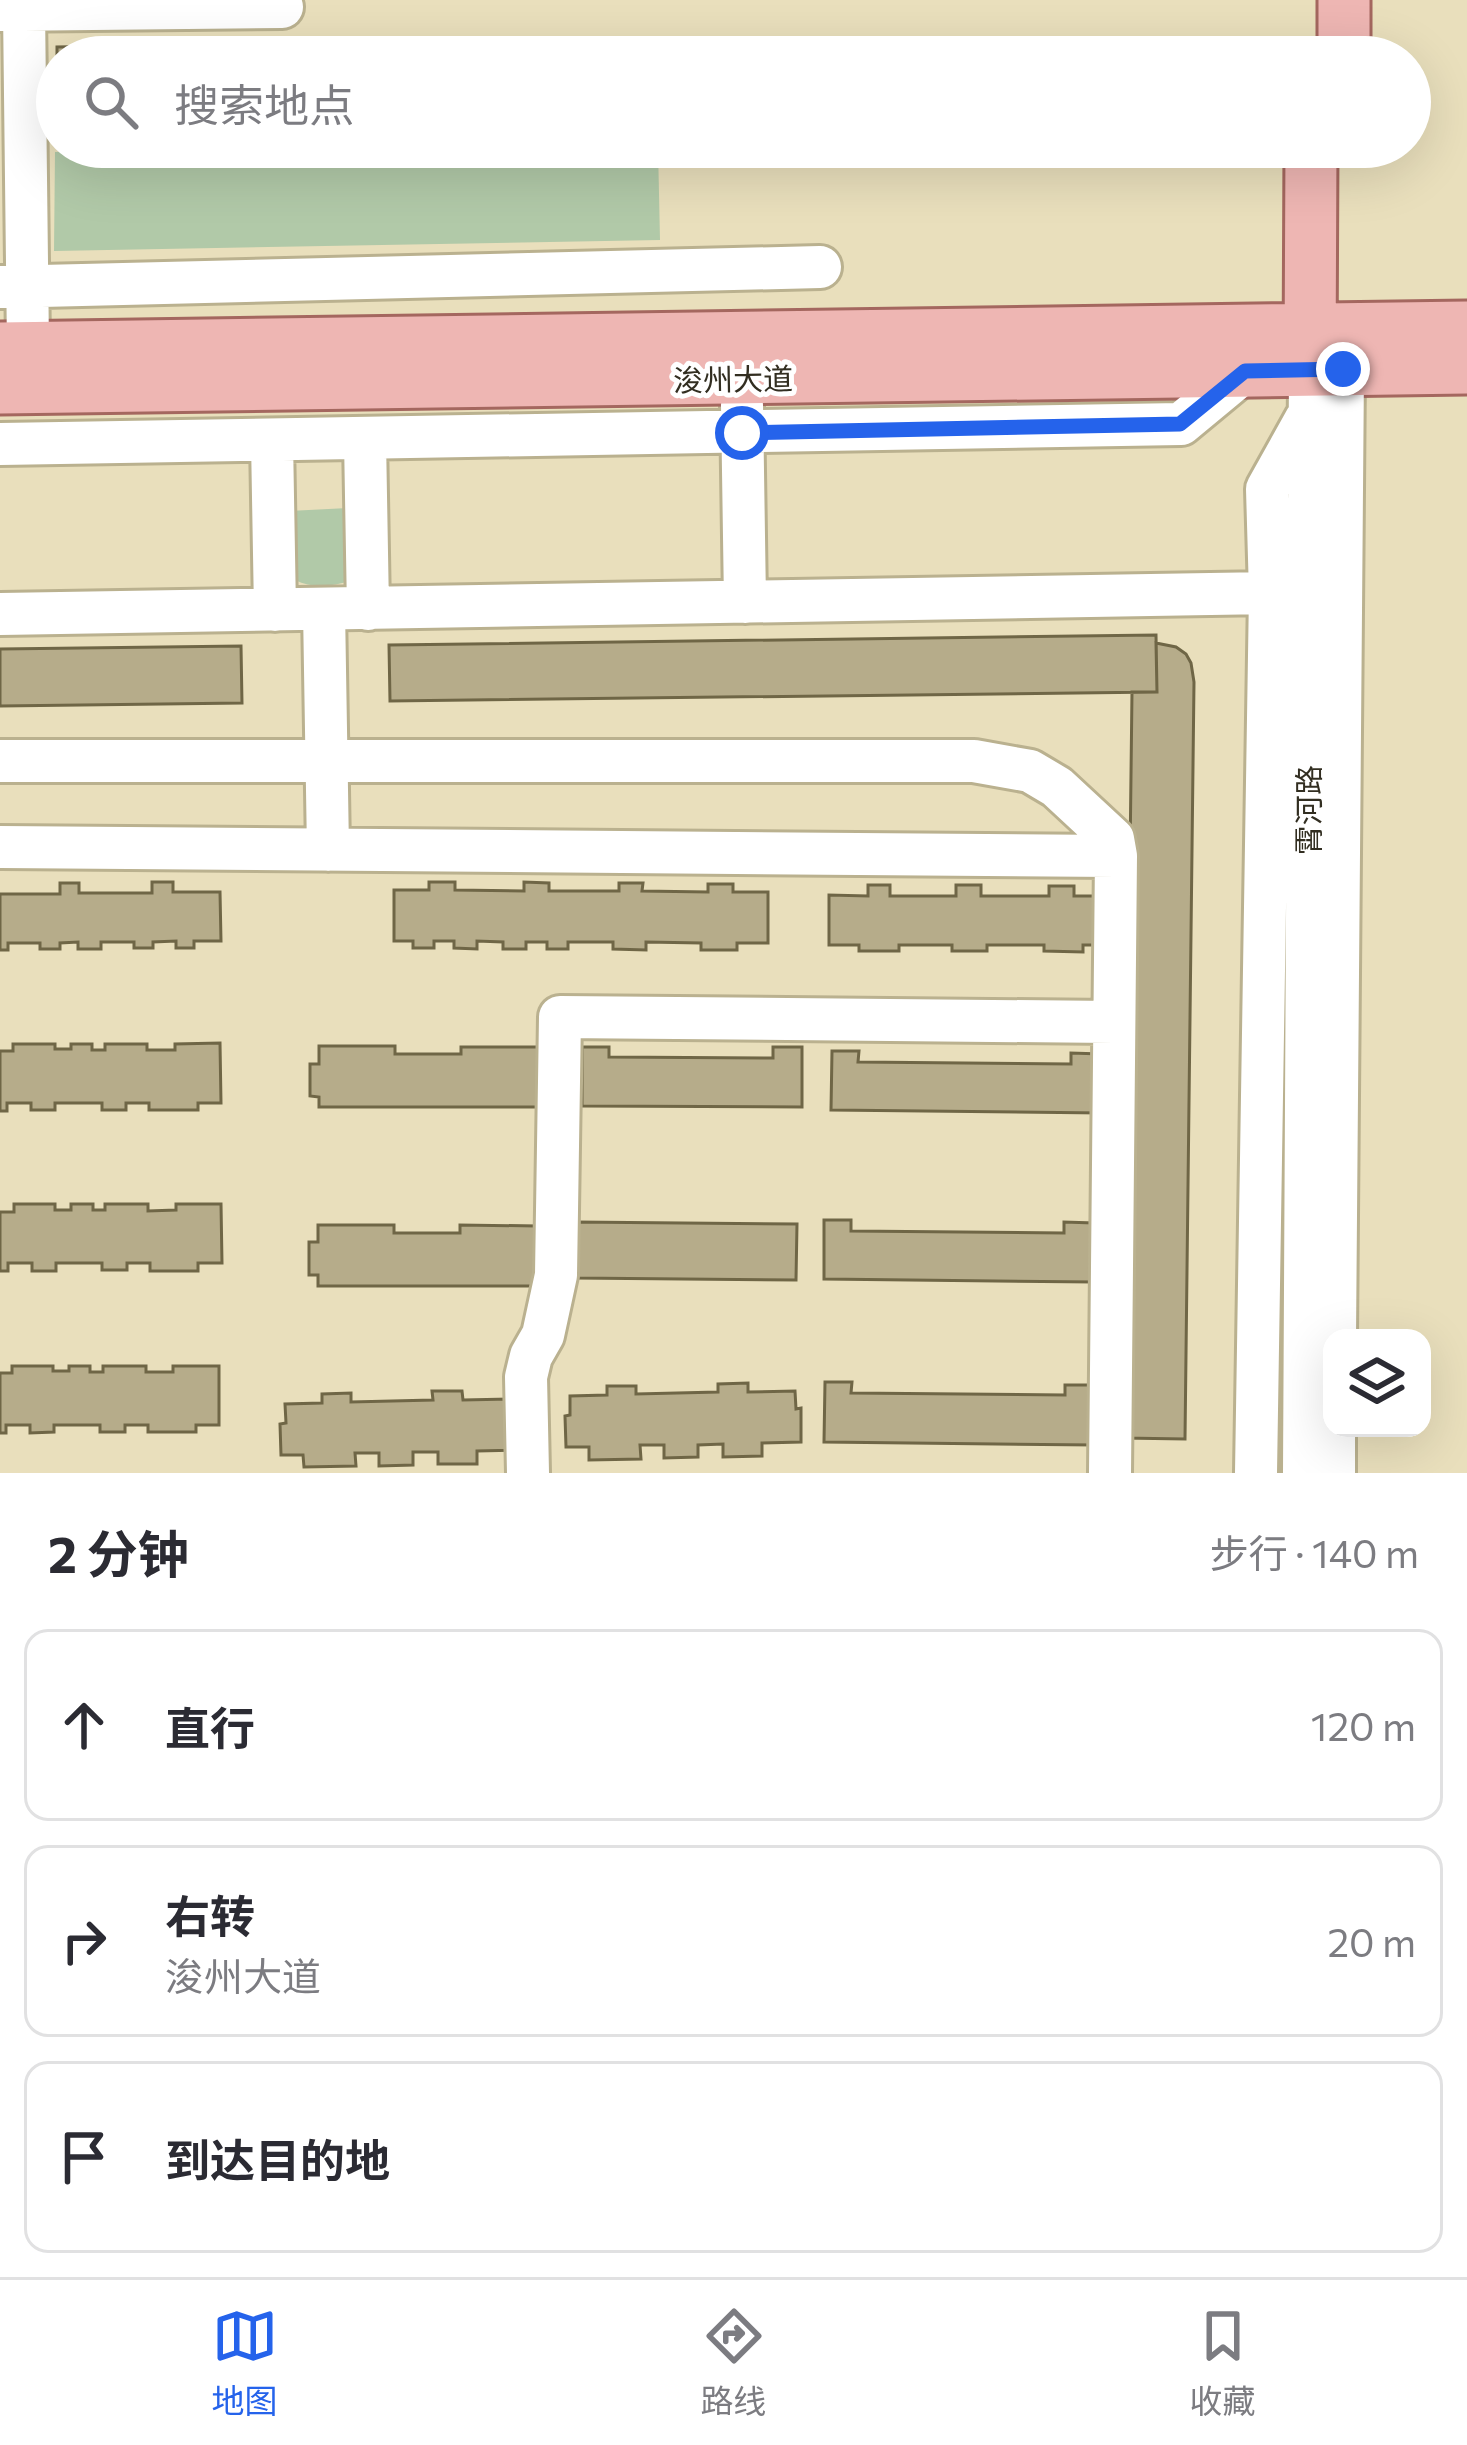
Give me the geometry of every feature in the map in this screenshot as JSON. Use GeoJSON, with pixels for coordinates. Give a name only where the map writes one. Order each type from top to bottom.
{"type":"FeatureCollection","features":[{"type":"Feature","properties":{"kind":"main road"},"geometry":{"type":"LineString","coordinates":[[1311,36],[1312,0]]}},
{"type":"Feature","properties":{"kind":"main road"},"geometry":{"type":"LineString","coordinates":[[1344,0],[1344,36]]}},
{"type":"Feature","properties":{"kind":"main road","name":"霄河路"},"geometry":{"type":"LineString","coordinates":[[1312,168],[1323,362]]}},
{"type":"Feature","properties":{"kind":"main road","name":"霄河路"},"geometry":{"type":"LineString","coordinates":[[1323,362],[1342,168]]}},
{"type":"Feature","properties":{"kind":"main road","name":"浚州大道"},"geometry":{"type":"LineString","coordinates":[[9,361],[742,378],[1245,371],[1323,362],[1467,327]]}},
{"type":"Feature","properties":{"kind":"main road","name":"浚州大道"},"geometry":{"type":"LineString","coordinates":[[9,361],[1323,362],[1467,368]]}},
{"type":"Feature","properties":{"kind":"street"},"geometry":{"type":"LineString","coordinates":[[9,361],[14,287],[12,9],[282,7]]}},
{"type":"Feature","properties":{"kind":"street"},"geometry":{"type":"LineString","coordinates":[[14,287],[820,268]]}},
{"type":"Feature","properties":{"kind":"street"},"geometry":{"type":"LineString","coordinates":[[1256,1473],[1270,593],[1267,489],[1323,362]]}},
{"type":"Feature","properties":{"kind":"street","name":"霄河路"},"geometry":{"type":"LineString","coordinates":[[1323,362],[1335,1329]]}},
{"type":"Feature","properties":{"kind":"street","name":"霄河路"},"geometry":{"type":"LineString","coordinates":[[1304,1473],[1323,362]]}},
{"type":"Feature","properties":{"kind":"street"},"geometry":{"type":"LineString","coordinates":[[0,444],[1180,424],[1245,371]]}},
{"type":"Feature","properties":{"kind":"street"},"geometry":{"type":"LineString","coordinates":[[742,378],[745,602]]}},
{"type":"Feature","properties":{"kind":"street"},"geometry":{"type":"LineString","coordinates":[[365,439],[368,608]]}},
{"type":"Feature","properties":{"kind":"street"},"geometry":{"type":"LineString","coordinates":[[272,440],[275,610]]}},
{"type":"Feature","properties":{"kind":"street"},"geometry":{"type":"LineString","coordinates":[[0,614],[1270,593]]}},
{"type":"Feature","properties":{"kind":"street"},"geometry":{"type":"LineString","coordinates":[[325,609],[328,850]]}},
{"type":"Feature","properties":{"kind":"street"},"geometry":{"type":"LineString","coordinates":[[0,760],[974,761],[1030,771],[1057,787],[1113,839],[1116,856],[1110,1473]]}},
{"type":"Feature","properties":{"kind":"street"},"geometry":{"type":"LineString","coordinates":[[0,847],[1116,856]]}},
{"type":"Feature","properties":{"kind":"street"},"geometry":{"type":"LineString","coordinates":[[528,1473],[526,1377],[543,1335],[556,1275],[560,1017],[1114,1022]]}},
{"type":"Feature","properties":{"kind":"street"},"geometry":{"type":"LineString","coordinates":[[1334,1437],[1334,1473]]}},
{"type":"Feature","properties":{"kind":"green space"},"geometry":{"type":"Polygon","coordinates":[[[55,168],[658,168],[660,240],[54,251],[55,168]]]}},
{"type":"Feature","properties":{"kind":"green space"},"geometry":{"type":"Polygon","coordinates":[[[348,508],[351,581],[323,586],[295,580],[289,511],[348,508]]]}},
{"type":"Feature","properties":{"kind":"building"},"geometry":{"type":"Polygon","coordinates":[[[1156,635],[1157,692],[390,701],[389,645],[1156,635]]]}},
{"type":"Feature","properties":{"kind":"building"},"geometry":{"type":"Polygon","coordinates":[[[1156,643],[1186,654],[1194,682],[1185,1439],[1123,1438],[1132,692],[1157,692],[1156,643]]]}},
{"type":"Feature","properties":{"kind":"building"},"geometry":{"type":"Polygon","coordinates":[[[241,646],[242,703],[0,706],[0,649],[241,646]]]}},
{"type":"Feature","properties":{"kind":"building"},"geometry":{"type":"Polygon","coordinates":[[[152,882],[173,882],[173,892],[220,892],[221,941],[194,941],[194,948],[176,948],[176,941],[153,942],[153,948],[134,948],[134,942],[101,942],[101,949],[78,949],[78,942],[60,943],[60,949],[40,949],[40,943],[8,943],[8,950],[0,950],[0,894],[60,894],[60,883],[79,883],[79,893],[152,893],[152,882]]]}},
{"type":"Feature","properties":{"kind":"building"},"geometry":{"type":"Polygon","coordinates":[[[429,882],[455,882],[455,890],[524,891],[524,882],[549,883],[549,891],[619,891],[619,883],[643,883],[642,891],[708,892],[708,884],[733,884],[733,892],[768,892],[768,943],[737,943],[737,950],[701,950],[701,943],[646,942],[646,950],[613,949],[613,942],[568,942],[568,949],[547,949],[547,942],[526,942],[526,949],[503,949],[503,942],[477,941],[477,949],[454,948],[454,941],[413,948],[413,941],[394,941],[394,890],[429,890],[429,882]]]}},
{"type":"Feature","properties":{"kind":"building"},"geometry":{"type":"Polygon","coordinates":[[[868,885],[890,885],[890,896],[956,896],[956,885],[981,885],[981,896],[1049,896],[1049,886],[1074,886],[1074,896],[1117,896],[1117,945],[1083,945],[1083,952],[1044,951],[1044,945],[987,945],[987,951],[952,951],[952,945],[899,945],[899,951],[859,951],[859,945],[829,945],[829,895],[868,896],[868,885]]]}},
{"type":"Feature","properties":{"kind":"building"},"geometry":{"type":"Polygon","coordinates":[[[220,1043],[221,1103],[198,1103],[198,1110],[149,1110],[149,1103],[126,1103],[126,1110],[102,1110],[102,1103],[55,1103],[55,1110],[31,1110],[31,1103],[7,1103],[7,1111],[0,1111],[0,1051],[13,1051],[13,1044],[55,1044],[55,1049],[71,1049],[71,1044],[92,1044],[92,1050],[105,1050],[105,1044],[147,1044],[147,1050],[175,1050],[175,1044],[220,1043]]]}},
{"type":"Feature","properties":{"kind":"building"},"geometry":{"type":"Polygon","coordinates":[[[319,1046],[395,1046],[395,1054],[461,1054],[461,1047],[538,1047],[538,1066],[549,1066],[549,1089],[538,1089],[538,1107],[319,1107],[319,1097],[310,1096],[310,1064],[319,1064],[319,1046]]]}},
{"type":"Feature","properties":{"kind":"building"},"geometry":{"type":"Polygon","coordinates":[[[582,1047],[609,1047],[609,1057],[773,1058],[773,1047],[802,1047],[802,1107],[582,1106],[582,1047]]]}},
{"type":"Feature","properties":{"kind":"building"},"geometry":{"type":"Polygon","coordinates":[[[832,1051],[859,1051],[858,1062],[1071,1064],[1071,1053],[1101,1054],[1101,1113],[831,1110],[832,1051]]]}},
{"type":"Feature","properties":{"kind":"building"},"geometry":{"type":"Polygon","coordinates":[[[14,1204],[55,1204],[55,1210],[71,1210],[71,1204],[93,1204],[93,1210],[105,1210],[105,1204],[148,1204],[148,1211],[176,1210],[176,1204],[221,1204],[222,1263],[198,1263],[198,1271],[150,1271],[150,1263],[127,1263],[127,1270],[102,1270],[102,1263],[56,1263],[56,1271],[32,1271],[32,1263],[8,1263],[8,1271],[0,1271],[0,1212],[14,1212],[14,1204]]]}},
{"type":"Feature","properties":{"kind":"building"},"geometry":{"type":"Polygon","coordinates":[[[824,1220],[851,1220],[851,1231],[1064,1233],[1064,1222],[1094,1223],[1093,1282],[824,1279],[824,1220]]]}},
{"type":"Feature","properties":{"kind":"building"},"geometry":{"type":"Polygon","coordinates":[[[575,1222],[797,1224],[796,1280],[575,1278],[575,1222]]]}},
{"type":"Feature","properties":{"kind":"building"},"geometry":{"type":"Polygon","coordinates":[[[318,1225],[394,1225],[394,1233],[460,1233],[460,1225],[537,1226],[537,1286],[318,1286],[318,1275],[309,1275],[309,1242],[318,1242],[318,1225]]]}},
{"type":"Feature","properties":{"kind":"building"},"geometry":{"type":"Polygon","coordinates":[[[12,1366],[69,1371],[69,1366],[90,1366],[90,1372],[103,1372],[103,1366],[146,1366],[146,1372],[173,1372],[173,1366],[219,1366],[219,1425],[196,1425],[196,1432],[148,1432],[148,1425],[125,1425],[125,1432],[100,1432],[100,1425],[54,1425],[54,1432],[30,1433],[30,1425],[6,1425],[6,1433],[0,1433],[0,1373],[12,1373],[12,1366]]]}},
{"type":"Feature","properties":{"kind":"building"},"geometry":{"type":"Polygon","coordinates":[[[825,1382],[852,1382],[851,1393],[1065,1395],[1065,1385],[1094,1385],[1094,1445],[824,1442],[825,1382]]]}},
{"type":"Feature","properties":{"kind":"building"},"geometry":{"type":"Polygon","coordinates":[[[748,1383],[748,1392],[795,1391],[796,1409],[801,1408],[801,1442],[762,1443],[762,1456],[723,1457],[723,1444],[698,1445],[698,1457],[664,1458],[664,1445],[640,1445],[641,1459],[589,1460],[589,1447],[566,1447],[570,1396],[607,1395],[607,1386],[636,1386],[636,1394],[718,1392],[718,1384],[748,1383]]]}},
{"type":"Feature","properties":{"kind":"building"},"geometry":{"type":"Polygon","coordinates":[[[432,1391],[462,1391],[463,1400],[510,1399],[516,1450],[477,1451],[477,1464],[438,1464],[438,1452],[413,1452],[413,1465],[379,1466],[379,1453],[355,1453],[356,1466],[304,1467],[303,1455],[281,1455],[285,1404],[322,1403],[322,1394],[351,1393],[351,1402],[433,1400],[432,1391]]]}},
{"type":"Feature","properties":{"kind":"route"},"geometry":{"type":"LineString","coordinates":[[742,433],[1180,424],[1245,371],[1343,369]]}}]}
